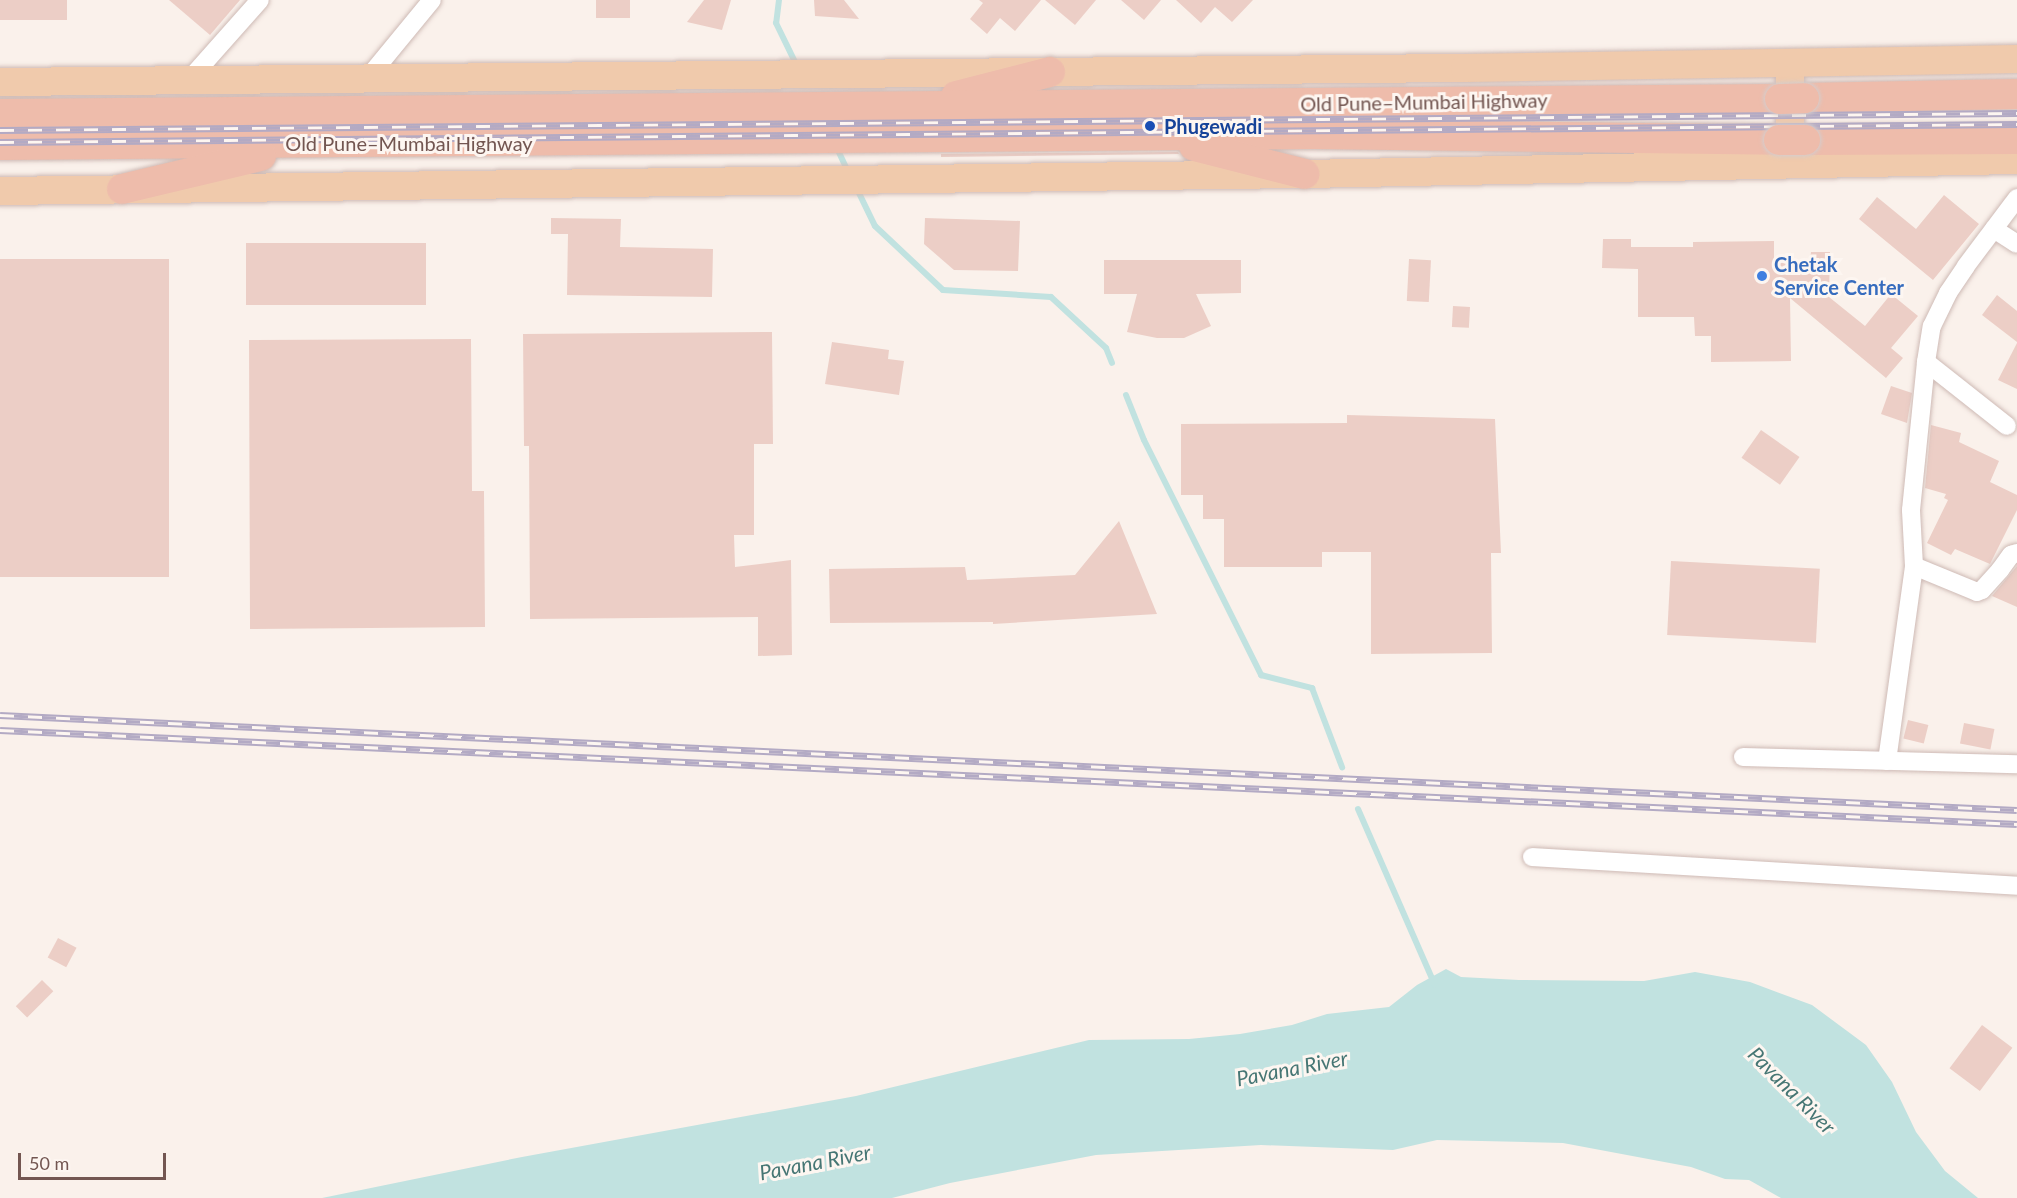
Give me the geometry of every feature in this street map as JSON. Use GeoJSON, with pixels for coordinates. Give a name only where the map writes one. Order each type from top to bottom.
{"type":"FeatureCollection","features":[{"type":"Feature","properties":{"kind":"highway"},"geometry":{"type":"LineString","coordinates":[[910,108],[1050,72]]}},
{"type":"Feature","properties":{"kind":"highway","name":"Old Pune–Mumbai Highway"},"geometry":{"type":"LineString","coordinates":[[0,114],[818,109],[2017,94]]}},
{"type":"Feature","properties":{"kind":"highway"},"geometry":{"type":"LineString","coordinates":[[0,96],[126,114]]}},
{"type":"Feature","properties":{"kind":"highway","name":"Old Pune–Mumbai Highway"},"geometry":{"type":"LineString","coordinates":[[0,145],[1313,134],[1791,148],[2017,138]]}},
{"type":"Feature","properties":{"kind":"highway"},"geometry":{"type":"LineString","coordinates":[[1150,135],[1305,174]]}},
{"type":"Feature","properties":{"kind":"highway"},"geometry":{"type":"LineString","coordinates":[[122,189],[310,144]]}},
{"type":"Feature","properties":{"kind":"main road"},"geometry":{"type":"LineString","coordinates":[[0,82],[787,75],[2017,59]]}},
{"type":"Feature","properties":{"kind":"main road"},"geometry":{"type":"LineString","coordinates":[[1790,63],[1791,148]]}},
{"type":"Feature","properties":{"kind":"main road"},"geometry":{"type":"LineString","coordinates":[[0,191],[1305,174],[1791,148],[2017,160]]}},
{"type":"Feature","properties":{"kind":"street"},"geometry":{"type":"LineString","coordinates":[[188,81],[260,0]]}},
{"type":"Feature","properties":{"kind":"street"},"geometry":{"type":"LineString","coordinates":[[367,79],[432,0]]}},
{"type":"Feature","properties":{"kind":"street"},"geometry":{"type":"LineString","coordinates":[[1887,761],[1914,566],[1911,510],[1926,362],[1932,326],[1948,293],[2017,198]]}},
{"type":"Feature","properties":{"kind":"street"},"geometry":{"type":"LineString","coordinates":[[1994,229],[2017,244]]}},
{"type":"Feature","properties":{"kind":"street"},"geometry":{"type":"LineString","coordinates":[[1926,362],[2007,426]]}},
{"type":"Feature","properties":{"kind":"street"},"geometry":{"type":"LineString","coordinates":[[1914,566],[1977,592],[1982,590],[2011,555],[2017,553]]}},
{"type":"Feature","properties":{"kind":"street"},"geometry":{"type":"LineString","coordinates":[[1743,757],[2017,765]]}},
{"type":"Feature","properties":{"kind":"street"},"geometry":{"type":"LineString","coordinates":[[1532,857],[2017,886]]}},
{"type":"Feature","properties":{"kind":"water","name":"Pavana River"},"geometry":{"type":"Polygon","coordinates":[[[1446,969],[1461,977],[1519,980],[1644,981],[1695,972],[1750,982],[1812,1005],[1866,1045],[1892,1082],[1916,1132],[1945,1171],[1978,1198],[1781,1198],[1749,1180],[1725,1179],[1691,1167],[1563,1143],[1437,1140],[1393,1150],[1261,1145],[1096,1155],[950,1183],[892,1198],[322,1198],[522,1157],[856,1096],[1089,1040],[1189,1039],[1240,1034],[1292,1025],[1327,1014],[1389,1007],[1417,985],[1446,969]]]}},
{"type":"Feature","properties":{"kind":"building"},"geometry":{"type":"Polygon","coordinates":[[[0,0],[67,0],[67,20],[0,20],[0,0]]]}},
{"type":"Feature","properties":{"kind":"building"},"geometry":{"type":"Polygon","coordinates":[[[169,0],[240,0],[210,35],[169,0]]]}},
{"type":"Feature","properties":{"kind":"building"},"geometry":{"type":"Polygon","coordinates":[[[596,0],[630,0],[630,18],[596,18],[596,0]]]}},
{"type":"Feature","properties":{"kind":"building"},"geometry":{"type":"Polygon","coordinates":[[[704,0],[731,0],[722,30],[687,22],[704,0]]]}},
{"type":"Feature","properties":{"kind":"building"},"geometry":{"type":"Polygon","coordinates":[[[814,0],[844,0],[859,19],[815,16],[814,0]]]}},
{"type":"Feature","properties":{"kind":"building"},"geometry":{"type":"Polygon","coordinates":[[[979,0],[1041,0],[1015,31],[1000,18],[987,34],[970,19],[983,3],[979,0]]]}},
{"type":"Feature","properties":{"kind":"building"},"geometry":{"type":"Polygon","coordinates":[[[1045,0],[1096,0],[1075,25],[1045,0]]]}},
{"type":"Feature","properties":{"kind":"building"},"geometry":{"type":"Polygon","coordinates":[[[1121,0],[1161,0],[1144,20],[1121,0]]]}},
{"type":"Feature","properties":{"kind":"building"},"geometry":{"type":"Polygon","coordinates":[[[1176,0],[1253,0],[1232,22],[1215,7],[1201,23],[1176,0]]]}},
{"type":"Feature","properties":{"kind":"building"},"geometry":{"type":"Polygon","coordinates":[[[1178,152],[1179,154],[941,157],[941,154],[1178,152]]]}},
{"type":"Feature","properties":{"kind":"building"},"geometry":{"type":"Polygon","coordinates":[[[1944,195],[1979,224],[1933,280],[1859,219],[1877,197],[1916,229],[1944,195]]]}},
{"type":"Feature","properties":{"kind":"building"},"geometry":{"type":"Polygon","coordinates":[[[551,218],[621,219],[620,247],[713,249],[712,297],[567,295],[568,234],[551,234],[551,218]]]}},
{"type":"Feature","properties":{"kind":"building"},"geometry":{"type":"Polygon","coordinates":[[[925,218],[1020,221],[1018,271],[954,270],[924,244],[925,218]]]}},
{"type":"Feature","properties":{"kind":"building"},"geometry":{"type":"Polygon","coordinates":[[[1603,239],[1631,239],[1631,247],[1693,247],[1693,242],[1774,241],[1774,263],[1810,262],[1811,252],[1830,252],[1829,297],[1865,326],[1891,294],[1918,316],[1891,348],[1903,358],[1886,378],[1790,298],[1791,361],[1711,362],[1711,336],[1695,336],[1694,317],[1638,317],[1638,269],[1602,268],[1603,239]]]}},
{"type":"Feature","properties":{"kind":"building"},"geometry":{"type":"Polygon","coordinates":[[[246,243],[426,243],[426,305],[246,305],[246,243]]]}},
{"type":"Feature","properties":{"kind":"building"},"geometry":{"type":"Polygon","coordinates":[[[0,259],[169,259],[169,577],[0,577],[0,259]]]}},
{"type":"Feature","properties":{"kind":"building"},"geometry":{"type":"Polygon","coordinates":[[[1409,259],[1431,260],[1429,302],[1407,301],[1409,259]]]}},
{"type":"Feature","properties":{"kind":"building"},"geometry":{"type":"Polygon","coordinates":[[[1104,260],[1241,260],[1241,293],[1196,294],[1211,326],[1184,338],[1157,338],[1127,332],[1137,294],[1104,294],[1104,260]]]}},
{"type":"Feature","properties":{"kind":"building"},"geometry":{"type":"Polygon","coordinates":[[[1997,295],[2017,311],[2017,342],[1982,315],[1997,295]]]}},
{"type":"Feature","properties":{"kind":"building"},"geometry":{"type":"Polygon","coordinates":[[[1453,306],[1470,307],[1469,328],[1452,327],[1453,306]]]}},
{"type":"Feature","properties":{"kind":"building"},"geometry":{"type":"Polygon","coordinates":[[[772,332],[773,444],[754,444],[754,535],[734,535],[735,567],[791,560],[792,655],[758,656],[758,617],[530,619],[529,446],[524,446],[523,334],[772,332]]]}},
{"type":"Feature","properties":{"kind":"building"},"geometry":{"type":"Polygon","coordinates":[[[471,339],[472,491],[484,491],[485,627],[250,629],[249,340],[471,339]]]}},
{"type":"Feature","properties":{"kind":"building"},"geometry":{"type":"Polygon","coordinates":[[[832,342],[889,350],[888,359],[904,361],[899,395],[825,384],[832,342]]]}},
{"type":"Feature","properties":{"kind":"building"},"geometry":{"type":"Polygon","coordinates":[[[2017,343],[2017,389],[1998,380],[2017,343]]]}},
{"type":"Feature","properties":{"kind":"building"},"geometry":{"type":"Polygon","coordinates":[[[1891,386],[1912,393],[1907,423],[1881,414],[1891,386]]]}},
{"type":"Feature","properties":{"kind":"building"},"geometry":{"type":"Polygon","coordinates":[[[1347,415],[1495,419],[1501,553],[1491,553],[1492,653],[1371,654],[1371,552],[1322,552],[1322,567],[1224,567],[1224,519],[1203,519],[1203,495],[1181,495],[1181,424],[1347,423],[1347,415]]]}},
{"type":"Feature","properties":{"kind":"building"},"geometry":{"type":"Polygon","coordinates":[[[1931,425],[1961,433],[1959,442],[1999,461],[1990,482],[2017,495],[2017,510],[1990,564],[1955,549],[1951,555],[1927,543],[1948,500],[1944,498],[1946,494],[1925,488],[1931,425]]]}},
{"type":"Feature","properties":{"kind":"building"},"geometry":{"type":"Polygon","coordinates":[[[1761,430],[1800,457],[1780,485],[1741,458],[1761,430]]]}},
{"type":"Feature","properties":{"kind":"building"},"geometry":{"type":"Polygon","coordinates":[[[1119,521],[1157,614],[993,624],[993,622],[830,623],[829,569],[965,567],[967,580],[1075,575],[1119,521]]]}},
{"type":"Feature","properties":{"kind":"building"},"geometry":{"type":"Polygon","coordinates":[[[1671,561],[1820,569],[1816,643],[1667,635],[1671,561]]]}},
{"type":"Feature","properties":{"kind":"building"},"geometry":{"type":"Polygon","coordinates":[[[2017,566],[2017,607],[1992,596],[2017,566]]]}},
{"type":"Feature","properties":{"kind":"building"},"geometry":{"type":"Polygon","coordinates":[[[1908,720],[1928,725],[1924,744],[1903,738],[1908,720]]]}},
{"type":"Feature","properties":{"kind":"building"},"geometry":{"type":"Polygon","coordinates":[[[1964,723],[1994,729],[1990,750],[1960,744],[1964,723]]]}},
{"type":"Feature","properties":{"kind":"building"},"geometry":{"type":"Polygon","coordinates":[[[58,938],[77,948],[66,967],[48,957],[58,938]]]}},
{"type":"Feature","properties":{"kind":"building"},"geometry":{"type":"Polygon","coordinates":[[[42,980],[53,991],[27,1017],[16,1006],[42,980]]]}},
{"type":"Feature","properties":{"kind":"building"},"geometry":{"type":"Polygon","coordinates":[[[1982,1025],[2012,1048],[1980,1091],[1950,1068],[1982,1025]]]}},
{"type":"Feature","properties":{"kind":"waterway"},"geometry":{"type":"LineString","coordinates":[[779,0],[776,23],[797,66]]}},
{"type":"Feature","properties":{"kind":"waterway"},"geometry":{"type":"LineString","coordinates":[[836,146],[848,172]]}},
{"type":"Feature","properties":{"kind":"waterway"},"geometry":{"type":"LineString","coordinates":[[857,189],[875,226],[943,290],[1051,297],[1106,348],[1112,363]]}},
{"type":"Feature","properties":{"kind":"waterway"},"geometry":{"type":"LineString","coordinates":[[1126,395],[1144,440],[1261,675],[1312,688],[1342,767]]}},
{"type":"Feature","properties":{"kind":"waterway"},"geometry":{"type":"LineString","coordinates":[[1358,809],[1435,985]]}},
{"type":"Feature","properties":{"kind":"railway"},"geometry":{"type":"LineString","coordinates":[[0,130],[2017,113]]}},
{"type":"Feature","properties":{"kind":"railway"},"geometry":{"type":"LineString","coordinates":[[0,142],[2017,124]]}},
{"type":"Feature","properties":{"kind":"railway"},"geometry":{"type":"LineString","coordinates":[[0,715],[2017,810]]}},
{"type":"Feature","properties":{"kind":"railway"},"geometry":{"type":"LineString","coordinates":[[0,730],[2017,824]]}},
{"type":"Feature","properties":{"kind":"place","name":"Phugewadi"},"geometry":{"type":"Point","coordinates":[1150,126]}},
{"type":"Feature","properties":{"kind":"place","name":"Chetak Service Center"},"geometry":{"type":"Point","coordinates":[1762,276]}}]}
